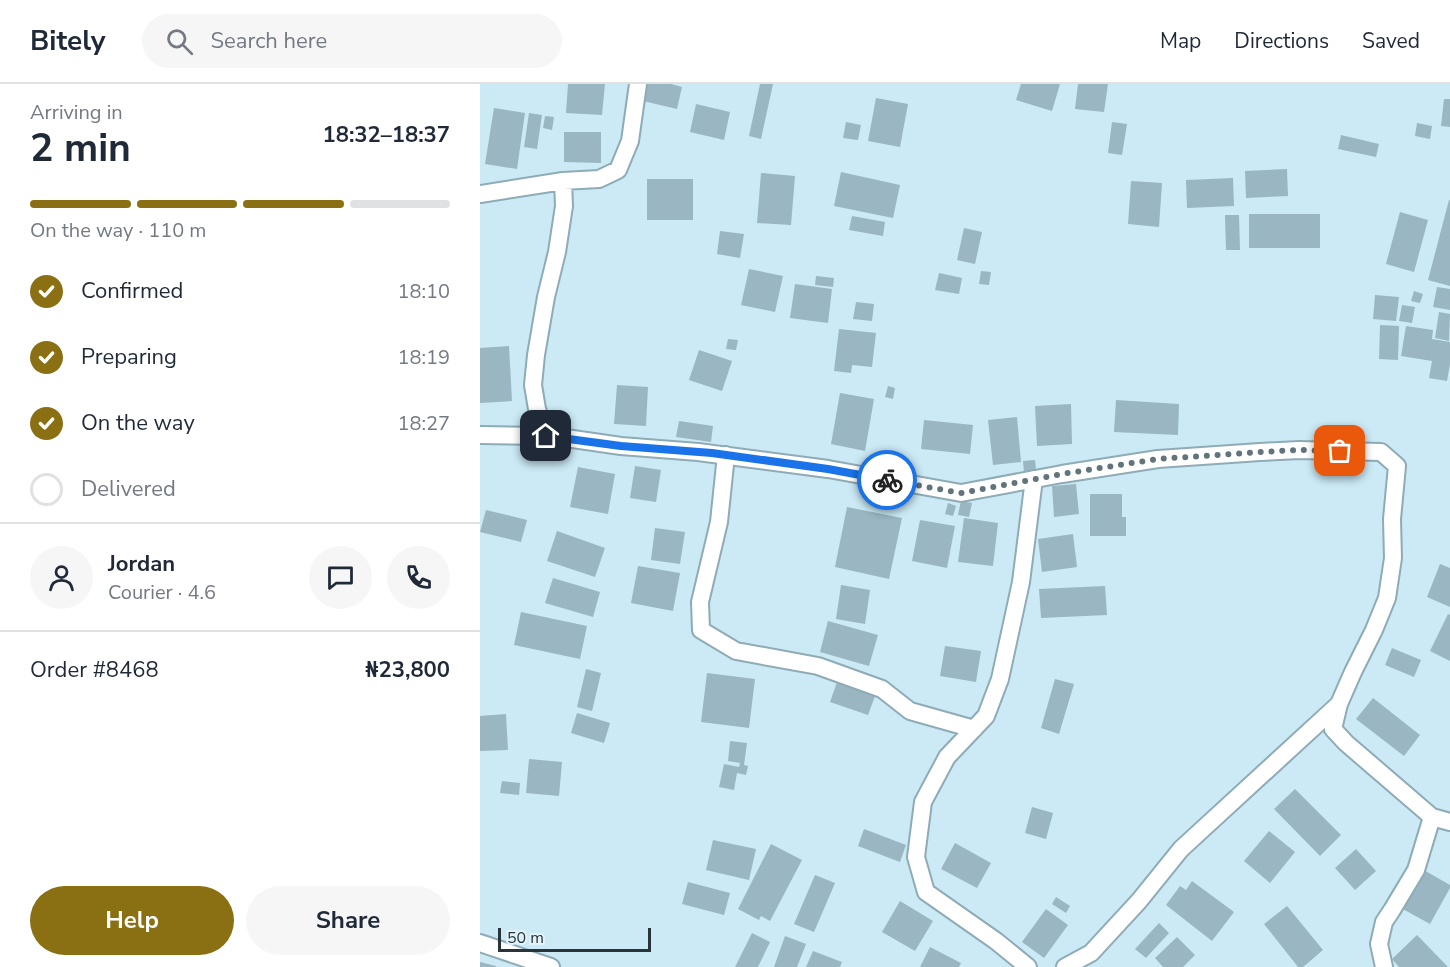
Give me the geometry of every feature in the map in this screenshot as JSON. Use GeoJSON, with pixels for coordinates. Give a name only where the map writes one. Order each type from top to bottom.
{"type":"FeatureCollection","features":[{"type":"Feature","properties":{"kind":"street"},"geometry":{"type":"LineString","coordinates":[[480,194],[563,181],[599,179],[618,170],[630,141],[638,84]]}},
{"type":"Feature","properties":{"kind":"street"},"geometry":{"type":"LineString","coordinates":[[546,436],[537,409],[533,385],[546,297],[557,252],[564,207],[563,181]]}},
{"type":"Feature","properties":{"kind":"street"},"geometry":{"type":"LineString","coordinates":[[480,435],[546,436],[621,446],[726,455],[828,469],[961,493],[1169,458],[1299,450],[1381,452],[1397,466],[1392,519],[1392,558],[1387,598],[1339,704],[1333,729],[1346,743],[1432,817],[1450,822]]}},
{"type":"Feature","properties":{"kind":"street"},"geometry":{"type":"LineString","coordinates":[[726,455],[718,522],[700,602],[701,630],[736,651],[818,666],[882,689],[910,711],[974,729]]}},
{"type":"Feature","properties":{"kind":"street"},"geometry":{"type":"LineString","coordinates":[[1028,967],[996,941],[926,892],[916,857],[923,802],[947,757],[986,716],[1000,679],[1021,582],[1034,479]]}},
{"type":"Feature","properties":{"kind":"street"},"geometry":{"type":"LineString","coordinates":[[1065,967],[1091,953],[1139,901],[1181,849],[1339,704]]}},
{"type":"Feature","properties":{"kind":"street"},"geometry":{"type":"LineString","coordinates":[[1384,967],[1379,944],[1384,922],[1416,870],[1432,817]]}},
{"type":"Feature","properties":{"kind":"street"},"geometry":{"type":"LineString","coordinates":[[480,943],[551,967]]}},
{"type":"Feature","properties":{"kind":"building"},"geometry":{"type":"Polygon","coordinates":[[[568,84],[605,84],[602,115],[566,113],[568,84]]]}},
{"type":"Feature","properties":{"kind":"building"},"geometry":{"type":"Polygon","coordinates":[[[647,84],[671,84],[682,87],[677,109],[643,101],[647,84]]]}},
{"type":"Feature","properties":{"kind":"building"},"geometry":{"type":"Polygon","coordinates":[[[760,84],[773,84],[761,139],[749,136],[760,84]]]}},
{"type":"Feature","properties":{"kind":"building"},"geometry":{"type":"Polygon","coordinates":[[[1021,84],[1060,84],[1052,111],[1016,100],[1021,84]]]}},
{"type":"Feature","properties":{"kind":"building"},"geometry":{"type":"Polygon","coordinates":[[[1078,84],[1108,84],[1104,112],[1075,109],[1078,84]]]}},
{"type":"Feature","properties":{"kind":"building"},"geometry":{"type":"Polygon","coordinates":[[[876,98],[908,104],[900,147],[868,141],[876,98]]]}},
{"type":"Feature","properties":{"kind":"building"},"geometry":{"type":"Polygon","coordinates":[[[1444,99],[1450,99],[1450,127],[1441,126],[1444,99]]]}},
{"type":"Feature","properties":{"kind":"building"},"geometry":{"type":"Polygon","coordinates":[[[696,104],[730,112],[724,140],[690,132],[696,104]]]}},
{"type":"Feature","properties":{"kind":"building"},"geometry":{"type":"Polygon","coordinates":[[[494,108],[525,113],[517,169],[485,164],[494,108]]]}},
{"type":"Feature","properties":{"kind":"building"},"geometry":{"type":"Polygon","coordinates":[[[529,113],[542,115],[537,149],[524,147],[529,113]]]}},
{"type":"Feature","properties":{"kind":"building"},"geometry":{"type":"Polygon","coordinates":[[[545,116],[554,117],[552,130],[543,128],[545,116]]]}},
{"type":"Feature","properties":{"kind":"building"},"geometry":{"type":"Polygon","coordinates":[[[846,122],[861,125],[858,140],[843,138],[846,122]]]}},
{"type":"Feature","properties":{"kind":"building"},"geometry":{"type":"Polygon","coordinates":[[[1112,122],[1127,124],[1122,155],[1108,153],[1112,122]]]}},
{"type":"Feature","properties":{"kind":"building"},"geometry":{"type":"Polygon","coordinates":[[[1417,123],[1432,126],[1430,139],[1415,136],[1417,123]]]}},
{"type":"Feature","properties":{"kind":"building"},"geometry":{"type":"Polygon","coordinates":[[[564,132],[601,132],[601,163],[564,162],[564,132]]]}},
{"type":"Feature","properties":{"kind":"building"},"geometry":{"type":"Polygon","coordinates":[[[1341,135],[1379,144],[1376,157],[1338,149],[1341,135]]]}},
{"type":"Feature","properties":{"kind":"building"},"geometry":{"type":"Polygon","coordinates":[[[1287,169],[1288,196],[1246,198],[1245,171],[1287,169]]]}},
{"type":"Feature","properties":{"kind":"building"},"geometry":{"type":"Polygon","coordinates":[[[841,172],[900,185],[893,218],[834,206],[841,172]]]}},
{"type":"Feature","properties":{"kind":"building"},"geometry":{"type":"Polygon","coordinates":[[[761,173],[795,176],[791,225],[757,223],[761,173]]]}},
{"type":"Feature","properties":{"kind":"building"},"geometry":{"type":"Polygon","coordinates":[[[1233,178],[1234,206],[1187,208],[1186,180],[1233,178]]]}},
{"type":"Feature","properties":{"kind":"building"},"geometry":{"type":"Polygon","coordinates":[[[647,179],[693,179],[693,220],[647,220],[647,179]]]}},
{"type":"Feature","properties":{"kind":"building"},"geometry":{"type":"Polygon","coordinates":[[[1131,181],[1162,183],[1159,227],[1128,224],[1131,181]]]}},
{"type":"Feature","properties":{"kind":"building"},"geometry":{"type":"Polygon","coordinates":[[[1450,200],[1450,286],[1428,280],[1450,200]]]}},
{"type":"Feature","properties":{"kind":"building"},"geometry":{"type":"Polygon","coordinates":[[[1400,212],[1428,220],[1414,272],[1386,264],[1400,212]]]}},
{"type":"Feature","properties":{"kind":"building"},"geometry":{"type":"Polygon","coordinates":[[[1249,214],[1320,214],[1320,248],[1249,248],[1249,214]]]}},
{"type":"Feature","properties":{"kind":"building"},"geometry":{"type":"Polygon","coordinates":[[[1225,215],[1239,215],[1240,250],[1226,250],[1225,215]]]}},
{"type":"Feature","properties":{"kind":"building"},"geometry":{"type":"Polygon","coordinates":[[[852,216],[885,222],[883,236],[849,230],[852,216]]]}},
{"type":"Feature","properties":{"kind":"building"},"geometry":{"type":"Polygon","coordinates":[[[964,228],[982,232],[975,264],[957,260],[964,228]]]}},
{"type":"Feature","properties":{"kind":"building"},"geometry":{"type":"Polygon","coordinates":[[[720,231],[744,234],[740,258],[717,254],[720,231]]]}},
{"type":"Feature","properties":{"kind":"building"},"geometry":{"type":"Polygon","coordinates":[[[749,269],[783,276],[775,312],[741,305],[749,269]]]}},
{"type":"Feature","properties":{"kind":"building"},"geometry":{"type":"Polygon","coordinates":[[[981,271],[991,272],[989,285],[979,284],[981,271]]]}},
{"type":"Feature","properties":{"kind":"building"},"geometry":{"type":"Polygon","coordinates":[[[939,273],[962,278],[959,294],[935,290],[939,273]]]}},
{"type":"Feature","properties":{"kind":"building"},"geometry":{"type":"Polygon","coordinates":[[[816,276],[834,278],[833,287],[815,285],[816,276]]]}},
{"type":"Feature","properties":{"kind":"building"},"geometry":{"type":"Polygon","coordinates":[[[795,284],[832,289],[828,323],[790,318],[795,284]]]}},
{"type":"Feature","properties":{"kind":"building"},"geometry":{"type":"Polygon","coordinates":[[[1437,287],[1450,289],[1450,310],[1433,307],[1437,287]]]}},
{"type":"Feature","properties":{"kind":"building"},"geometry":{"type":"Polygon","coordinates":[[[1414,291],[1423,294],[1420,303],[1411,301],[1414,291]]]}},
{"type":"Feature","properties":{"kind":"building"},"geometry":{"type":"Polygon","coordinates":[[[1375,295],[1399,297],[1396,321],[1373,319],[1375,295]]]}},
{"type":"Feature","properties":{"kind":"building"},"geometry":{"type":"Polygon","coordinates":[[[856,302],[874,304],[872,321],[853,319],[856,302]]]}},
{"type":"Feature","properties":{"kind":"building"},"geometry":{"type":"Polygon","coordinates":[[[1402,305],[1415,307],[1412,323],[1399,321],[1402,305]]]}},
{"type":"Feature","properties":{"kind":"building"},"geometry":{"type":"Polygon","coordinates":[[[1439,312],[1450,314],[1449,341],[1435,338],[1439,312]]]}},
{"type":"Feature","properties":{"kind":"building"},"geometry":{"type":"Polygon","coordinates":[[[1380,325],[1399,326],[1398,360],[1379,359],[1380,325]]]}},
{"type":"Feature","properties":{"kind":"building"},"geometry":{"type":"Polygon","coordinates":[[[1406,326],[1433,330],[1432,339],[1450,342],[1447,381],[1429,378],[1432,361],[1401,356],[1406,326]]]}},
{"type":"Feature","properties":{"kind":"building"},"geometry":{"type":"Polygon","coordinates":[[[839,329],[876,333],[872,367],[852,365],[851,373],[834,371],[839,329]]]}},
{"type":"Feature","properties":{"kind":"building"},"geometry":{"type":"Polygon","coordinates":[[[728,339],[738,340],[736,350],[726,349],[728,339]]]}},
{"type":"Feature","properties":{"kind":"building"},"geometry":{"type":"Polygon","coordinates":[[[509,346],[512,401],[480,403],[480,348],[509,346]]]}},
{"type":"Feature","properties":{"kind":"building"},"geometry":{"type":"Polygon","coordinates":[[[699,350],[732,361],[722,391],[689,380],[699,350]]]}},
{"type":"Feature","properties":{"kind":"building"},"geometry":{"type":"Polygon","coordinates":[[[617,385],[648,387],[646,426],[614,424],[617,385]]]}},
{"type":"Feature","properties":{"kind":"building"},"geometry":{"type":"Polygon","coordinates":[[[888,386],[895,388],[893,399],[885,397],[888,386]]]}},
{"type":"Feature","properties":{"kind":"building"},"geometry":{"type":"Polygon","coordinates":[[[840,393],[874,399],[865,451],[831,444],[840,393]]]}},
{"type":"Feature","properties":{"kind":"building"},"geometry":{"type":"Polygon","coordinates":[[[1116,400],[1179,404],[1178,435],[1114,432],[1116,400]]]}},
{"type":"Feature","properties":{"kind":"building"},"geometry":{"type":"Polygon","coordinates":[[[1071,404],[1072,444],[1037,446],[1035,406],[1071,404]]]}},
{"type":"Feature","properties":{"kind":"building"},"geometry":{"type":"Polygon","coordinates":[[[1017,417],[1021,462],[993,465],[988,420],[1017,417]]]}},
{"type":"Feature","properties":{"kind":"building"},"geometry":{"type":"Polygon","coordinates":[[[924,420],[973,425],[970,454],[921,449],[924,420]]]}},
{"type":"Feature","properties":{"kind":"building"},"geometry":{"type":"Polygon","coordinates":[[[679,421],[713,426],[711,442],[676,437],[679,421]]]}},
{"type":"Feature","properties":{"kind":"building"},"geometry":{"type":"Polygon","coordinates":[[[1035,460],[1036,470],[1024,472],[1023,461],[1035,460]]]}},
{"type":"Feature","properties":{"kind":"building"},"geometry":{"type":"Polygon","coordinates":[[[635,466],[661,470],[656,502],[630,498],[635,466]]]}},
{"type":"Feature","properties":{"kind":"building"},"geometry":{"type":"Polygon","coordinates":[[[578,467],[615,474],[608,514],[570,507],[578,467]]]}},
{"type":"Feature","properties":{"kind":"building"},"geometry":{"type":"Polygon","coordinates":[[[1076,484],[1079,514],[1054,517],[1052,486],[1076,484]]]}},
{"type":"Feature","properties":{"kind":"building"},"geometry":{"type":"Polygon","coordinates":[[[1090,494],[1122,494],[1122,517],[1126,517],[1126,536],[1090,536],[1090,494]]]}},
{"type":"Feature","properties":{"kind":"building"},"geometry":{"type":"Polygon","coordinates":[[[961,501],[972,503],[969,517],[958,515],[961,501]]]}},
{"type":"Feature","properties":{"kind":"building"},"geometry":{"type":"Polygon","coordinates":[[[948,503],[956,506],[953,516],[945,514],[948,503]]]}},
{"type":"Feature","properties":{"kind":"building"},"geometry":{"type":"Polygon","coordinates":[[[847,507],[902,518],[889,579],[835,567],[847,507]]]}},
{"type":"Feature","properties":{"kind":"building"},"geometry":{"type":"Polygon","coordinates":[[[486,510],[527,520],[521,542],[480,532],[486,510]]]}},
{"type":"Feature","properties":{"kind":"building"},"geometry":{"type":"Polygon","coordinates":[[[964,518],[998,523],[993,566],[958,562],[964,518]]]}},
{"type":"Feature","properties":{"kind":"building"},"geometry":{"type":"Polygon","coordinates":[[[920,520],[955,526],[947,568],[912,561],[920,520]]]}},
{"type":"Feature","properties":{"kind":"building"},"geometry":{"type":"Polygon","coordinates":[[[655,528],[685,532],[680,564],[651,560],[655,528]]]}},
{"type":"Feature","properties":{"kind":"building"},"geometry":{"type":"Polygon","coordinates":[[[557,531],[605,548],[595,577],[547,561],[557,531]]]}},
{"type":"Feature","properties":{"kind":"building"},"geometry":{"type":"Polygon","coordinates":[[[1073,534],[1077,567],[1042,572],[1038,539],[1073,534]]]}},
{"type":"Feature","properties":{"kind":"building"},"geometry":{"type":"Polygon","coordinates":[[[1440,564],[1450,568],[1450,607],[1427,597],[1440,564]]]}},
{"type":"Feature","properties":{"kind":"building"},"geometry":{"type":"Polygon","coordinates":[[[638,566],[680,573],[673,611],[631,603],[638,566]]]}},
{"type":"Feature","properties":{"kind":"building"},"geometry":{"type":"Polygon","coordinates":[[[553,578],[600,592],[593,617],[545,603],[553,578]]]}},
{"type":"Feature","properties":{"kind":"building"},"geometry":{"type":"Polygon","coordinates":[[[841,585],[870,590],[865,624],[836,619],[841,585]]]}},
{"type":"Feature","properties":{"kind":"building"},"geometry":{"type":"Polygon","coordinates":[[[1105,586],[1107,615],[1041,618],[1039,589],[1105,586]]]}},
{"type":"Feature","properties":{"kind":"building"},"geometry":{"type":"Polygon","coordinates":[[[521,612],[587,626],[580,659],[514,645],[521,612]]]}},
{"type":"Feature","properties":{"kind":"building"},"geometry":{"type":"Polygon","coordinates":[[[1448,614],[1450,615],[1450,661],[1430,651],[1448,614]]]}},
{"type":"Feature","properties":{"kind":"building"},"geometry":{"type":"Polygon","coordinates":[[[828,621],[878,635],[869,666],[820,652],[828,621]]]}},
{"type":"Feature","properties":{"kind":"building"},"geometry":{"type":"Polygon","coordinates":[[[945,646],[981,651],[976,682],[940,676],[945,646]]]}},
{"type":"Feature","properties":{"kind":"building"},"geometry":{"type":"Polygon","coordinates":[[[1392,648],[1421,660],[1414,677],[1385,665],[1392,648]]]}},
{"type":"Feature","properties":{"kind":"building"},"geometry":{"type":"Polygon","coordinates":[[[586,669],[601,673],[592,711],[577,707],[586,669]]]}},
{"type":"Feature","properties":{"kind":"building"},"geometry":{"type":"Polygon","coordinates":[[[707,673],[755,679],[749,728],[701,722],[707,673]]]}},
{"type":"Feature","properties":{"kind":"building"},"geometry":{"type":"Polygon","coordinates":[[[1055,679],[1074,684],[1059,734],[1041,728],[1055,679]]]}},
{"type":"Feature","properties":{"kind":"building"},"geometry":{"type":"Polygon","coordinates":[[[837,682],[875,696],[868,715],[830,702],[837,682]]]}},
{"type":"Feature","properties":{"kind":"building"},"geometry":{"type":"Polygon","coordinates":[[[1373,698],[1420,735],[1404,756],[1356,719],[1373,698]]]}},
{"type":"Feature","properties":{"kind":"building"},"geometry":{"type":"Polygon","coordinates":[[[577,713],[610,723],[604,743],[571,733],[577,713]]]}},
{"type":"Feature","properties":{"kind":"building"},"geometry":{"type":"Polygon","coordinates":[[[506,714],[508,750],[480,751],[480,716],[506,714]]]}},
{"type":"Feature","properties":{"kind":"building"},"geometry":{"type":"Polygon","coordinates":[[[730,741],[747,743],[744,765],[748,766],[746,775],[737,773],[734,790],[719,787],[724,764],[739,767],[740,763],[728,761],[730,741]]]}},
{"type":"Feature","properties":{"kind":"building"},"geometry":{"type":"Polygon","coordinates":[[[529,759],[562,762],[559,796],[526,793],[529,759]]]}},
{"type":"Feature","properties":{"kind":"building"},"geometry":{"type":"Polygon","coordinates":[[[502,781],[520,783],[519,795],[500,793],[502,781]]]}},
{"type":"Feature","properties":{"kind":"building"},"geometry":{"type":"Polygon","coordinates":[[[1295,789],[1341,835],[1320,856],[1274,809],[1295,789]]]}},
{"type":"Feature","properties":{"kind":"building"},"geometry":{"type":"Polygon","coordinates":[[[1032,807],[1053,813],[1046,839],[1025,833],[1032,807]]]}},
{"type":"Feature","properties":{"kind":"building"},"geometry":{"type":"Polygon","coordinates":[[[864,829],[906,845],[900,862],[858,846],[864,829]]]}},
{"type":"Feature","properties":{"kind":"building"},"geometry":{"type":"Polygon","coordinates":[[[1269,831],[1295,852],[1270,883],[1244,861],[1269,831]]]}},
{"type":"Feature","properties":{"kind":"building"},"geometry":{"type":"Polygon","coordinates":[[[713,840],[756,849],[749,880],[706,870],[713,840]]]}},
{"type":"Feature","properties":{"kind":"building"},"geometry":{"type":"Polygon","coordinates":[[[955,843],[991,863],[977,888],[941,869],[955,843]]]}},
{"type":"Feature","properties":{"kind":"building"},"geometry":{"type":"Polygon","coordinates":[[[771,844],[802,860],[770,921],[761,916],[759,920],[738,909],[771,844]]]}},
{"type":"Feature","properties":{"kind":"building"},"geometry":{"type":"Polygon","coordinates":[[[1356,849],[1376,871],[1355,890],[1335,868],[1356,849]]]}},
{"type":"Feature","properties":{"kind":"building"},"geometry":{"type":"Polygon","coordinates":[[[1422,869],[1450,885],[1430,924],[1401,908],[1422,869]]]}},
{"type":"Feature","properties":{"kind":"building"},"geometry":{"type":"Polygon","coordinates":[[[815,875],[835,883],[814,932],[794,924],[815,875]]]}},
{"type":"Feature","properties":{"kind":"building"},"geometry":{"type":"Polygon","coordinates":[[[1192,881],[1234,912],[1212,941],[1166,905],[1180,886],[1186,890],[1192,881]]]}},
{"type":"Feature","properties":{"kind":"building"},"geometry":{"type":"Polygon","coordinates":[[[688,882],[730,893],[724,915],[682,904],[688,882]]]}},
{"type":"Feature","properties":{"kind":"building"},"geometry":{"type":"Polygon","coordinates":[[[1056,897],[1070,906],[1066,913],[1052,904],[1056,897]]]}},
{"type":"Feature","properties":{"kind":"building"},"geometry":{"type":"Polygon","coordinates":[[[900,901],[933,921],[915,951],[882,932],[900,901]]]}},
{"type":"Feature","properties":{"kind":"building"},"geometry":{"type":"Polygon","coordinates":[[[1287,906],[1323,950],[1303,967],[1298,967],[1264,924],[1287,906]]]}},
{"type":"Feature","properties":{"kind":"building"},"geometry":{"type":"Polygon","coordinates":[[[1046,909],[1068,925],[1044,958],[1022,942],[1046,909]]]}},
{"type":"Feature","properties":{"kind":"building"},"geometry":{"type":"Polygon","coordinates":[[[1159,923],[1169,933],[1146,958],[1135,949],[1159,923]]]}},
{"type":"Feature","properties":{"kind":"building"},"geometry":{"type":"Polygon","coordinates":[[[752,933],[770,942],[758,967],[735,967],[752,933]]]}},
{"type":"Feature","properties":{"kind":"building"},"geometry":{"type":"Polygon","coordinates":[[[1417,935],[1448,967],[1399,967],[1392,959],[1417,935]]]}},
{"type":"Feature","properties":{"kind":"building"},"geometry":{"type":"Polygon","coordinates":[[[785,936],[806,944],[797,967],[774,967],[785,936]]]}},
{"type":"Feature","properties":{"kind":"building"},"geometry":{"type":"Polygon","coordinates":[[[1177,937],[1195,955],[1183,967],[1163,967],[1155,958],[1177,937]]]}},
{"type":"Feature","properties":{"kind":"building"},"geometry":{"type":"Polygon","coordinates":[[[930,947],[961,963],[959,967],[920,967],[930,947]]]}},
{"type":"Feature","properties":{"kind":"building"},"geometry":{"type":"Polygon","coordinates":[[[813,951],[842,962],[840,967],[806,967],[813,951]]]}},
{"type":"Feature","properties":{"kind":"building"},"geometry":{"type":"Polygon","coordinates":[[[480,962],[496,966],[496,967],[480,967],[480,962]]]}},
{"type":"Feature","properties":{"kind":"way so far"},"geometry":{"type":"LineString","coordinates":[[887,480],[961,493],[1158,459],[1299,450],[1340,451]]}},
{"type":"Feature","properties":{"kind":"route"},"geometry":{"type":"LineString","coordinates":[[546,436],[621,446],[712,453],[828,469],[887,480]]}}]}
